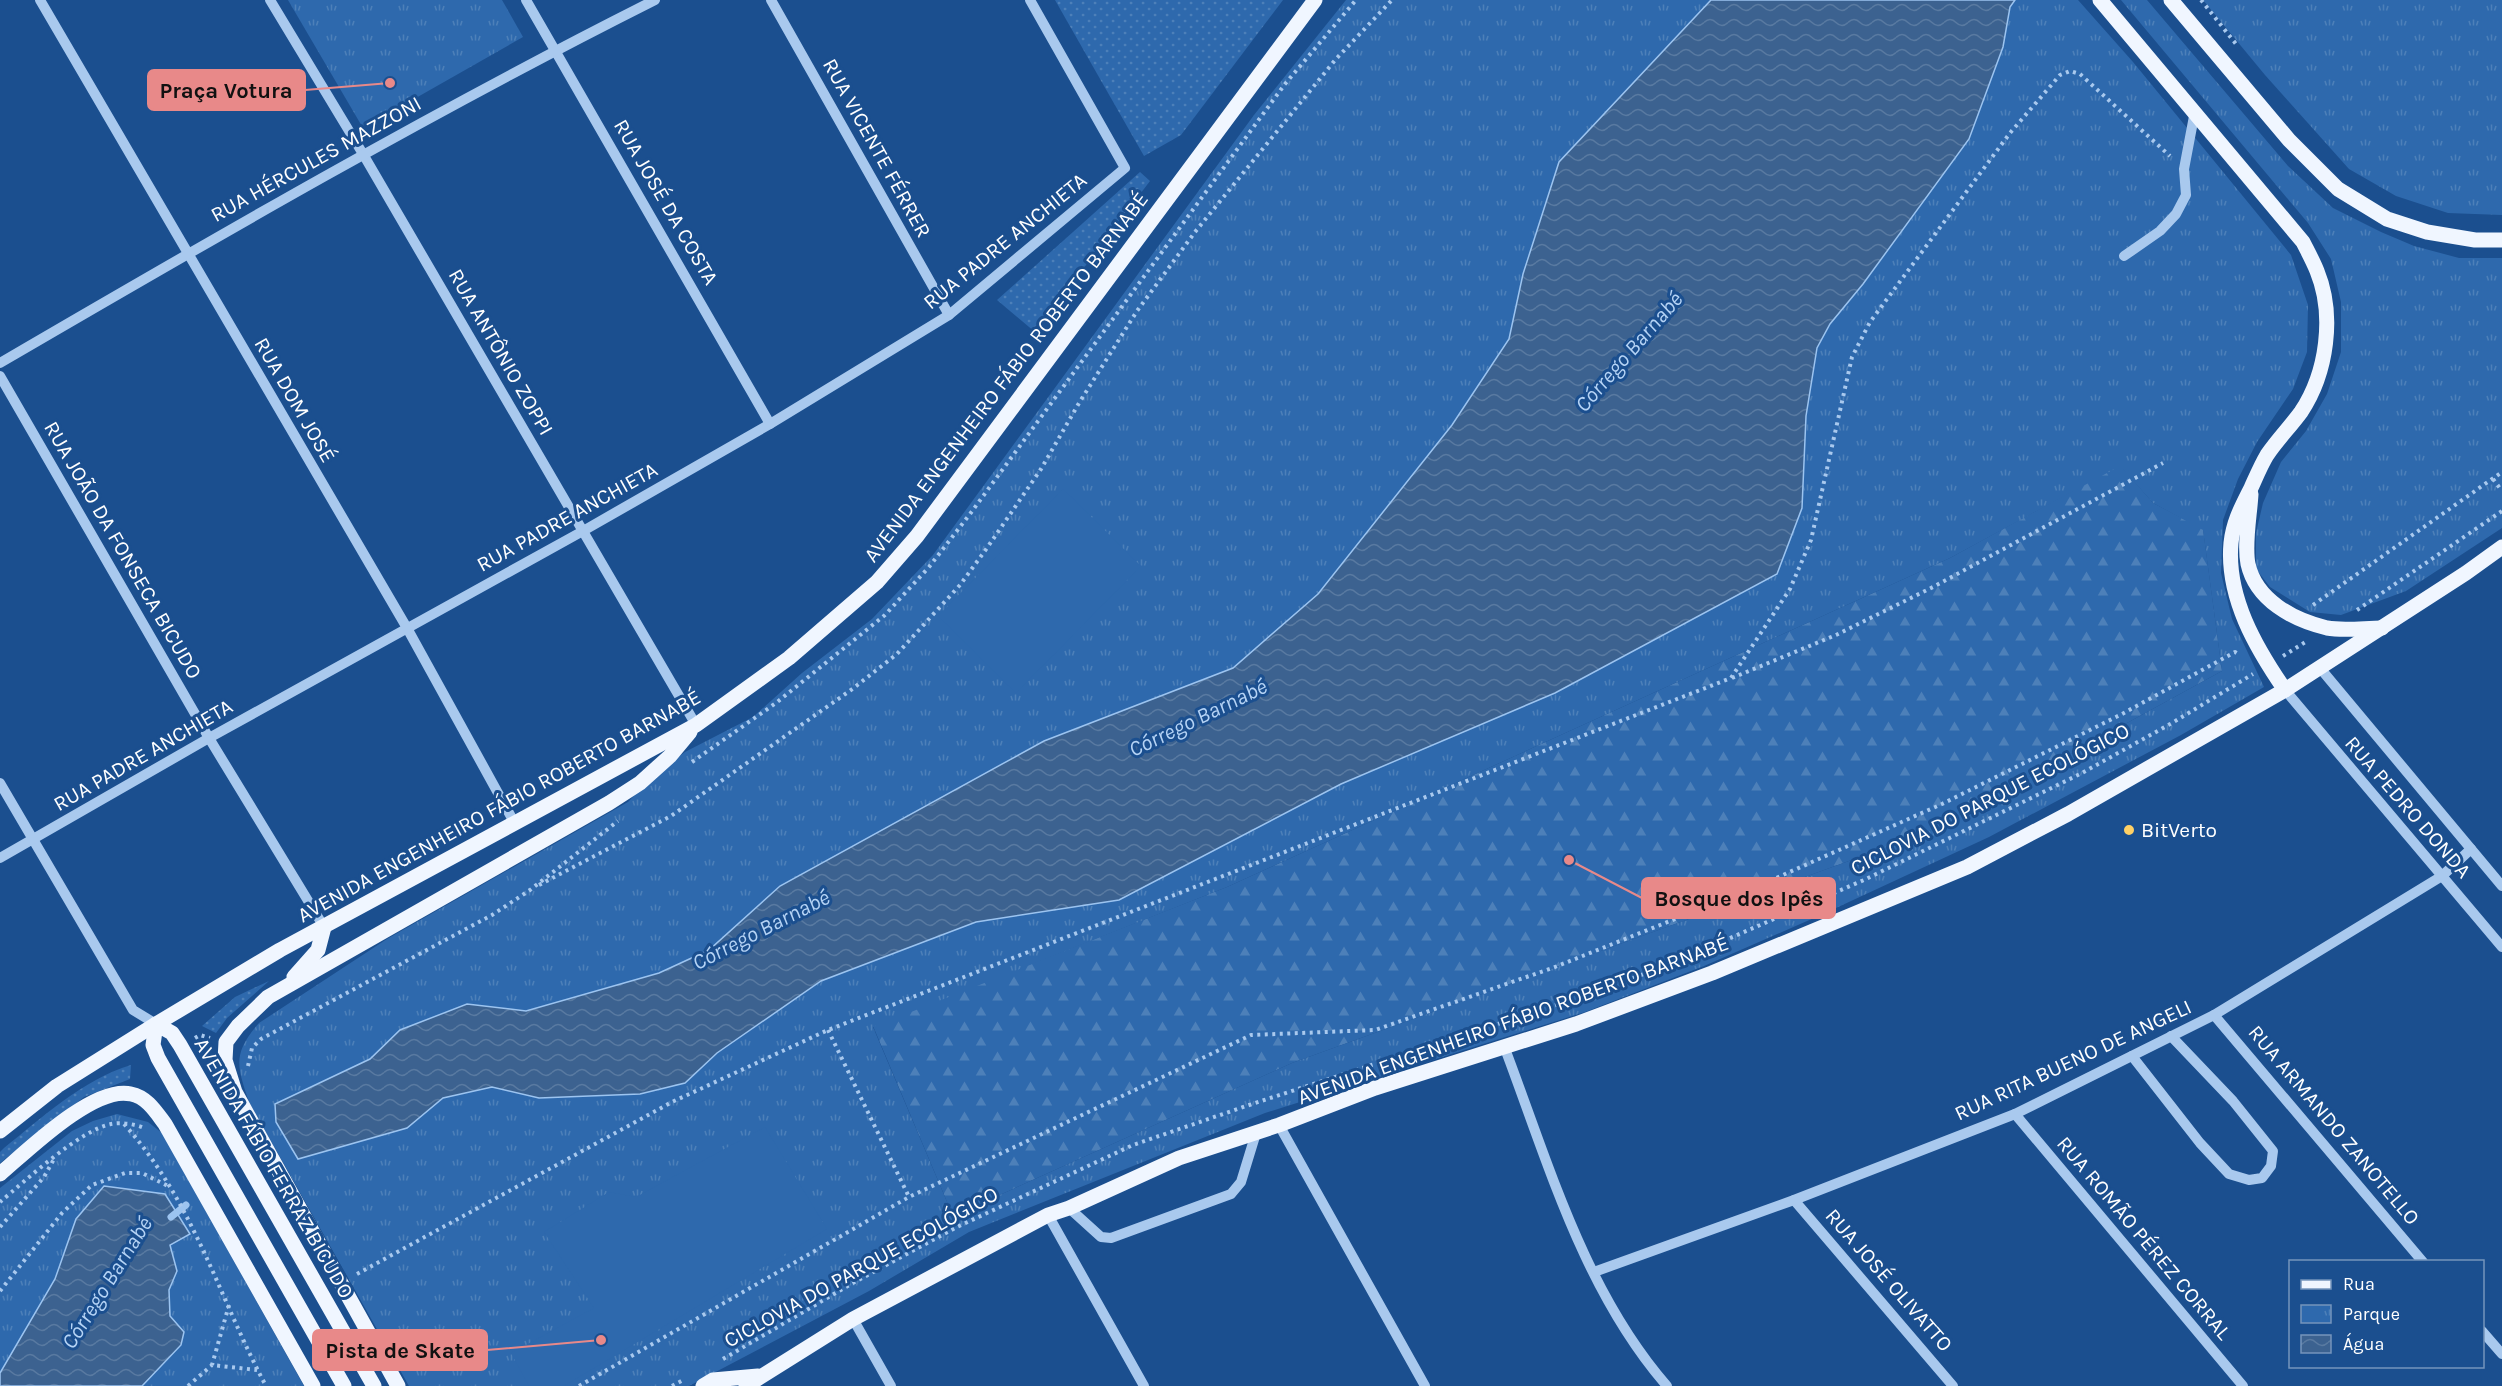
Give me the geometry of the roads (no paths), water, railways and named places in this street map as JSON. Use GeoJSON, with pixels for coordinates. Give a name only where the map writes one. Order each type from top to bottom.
{"type":"FeatureCollection","features":[{"type":"Feature","properties":{"kind":"main road","name":"AVENIDA ENGENHEIRO FÁBIO ROBERTO BARNABÉ"},"geometry":{"type":"LineString","coordinates":[[0,1131],[57,1086],[156,1024],[280,950],[696,725],[789,658],[877,582],[917,536],[1315,0]]}},
{"type":"Feature","properties":{"kind":"main road"},"geometry":{"type":"LineString","coordinates":[[2100,0],[2303,242],[2318,272],[2327,323],[2323,355],[2315,384],[2302,410],[2266,456],[2236,517],[2231,544],[2233,577],[2238,604],[2262,669],[2285,690]]}},
{"type":"Feature","properties":{"kind":"main road"},"geometry":{"type":"LineString","coordinates":[[2171,0],[2289,140],[2338,189],[2387,219],[2427,232],[2475,240],[2502,240]]}},
{"type":"Feature","properties":{"kind":"main road"},"geometry":{"type":"LineString","coordinates":[[2251,488],[2248,563],[2262,593],[2289,616],[2328,628],[2382,628]]}},
{"type":"Feature","properties":{"kind":"main road","name":"AVENIDA ENGENHEIRO FÁBIO ROBERTO BARNABÉ"},"geometry":{"type":"LineString","coordinates":[[746,1386],[853,1319],[1048,1215],[1069,1208],[1179,1158],[1279,1125],[1375,1088],[1576,1024],[1712,973],[1967,867],[2068,814],[2285,690],[2502,547]]}},
{"type":"Feature","properties":{"kind":"main road"},"geometry":{"type":"LineString","coordinates":[[398,1386],[235,1092],[225,1060],[228,1038],[254,1009],[284,988],[609,803],[640,783],[670,756],[696,725]]}},
{"type":"Feature","properties":{"kind":"main road"},"geometry":{"type":"LineString","coordinates":[[284,988],[318,950],[324,927]]}},
{"type":"Feature","properties":{"kind":"main road"},"geometry":{"type":"LineString","coordinates":[[156,1024],[153,1045],[158,1058],[344,1386]]}},
{"type":"Feature","properties":{"kind":"main road","name":"AVENIDA FÁBIO FERRAZ BICUDO"},"geometry":{"type":"LineString","coordinates":[[156,1024],[172,1033],[180,1045],[374,1386]]}},
{"type":"Feature","properties":{"kind":"main road"},"geometry":{"type":"LineString","coordinates":[[0,1174],[67,1118],[93,1101],[112,1094],[131,1094],[150,1104],[165,1124],[313,1386]]}},
{"type":"Feature","properties":{"kind":"main road"},"geometry":{"type":"LineString","coordinates":[[698,1380],[761,1376]]}},
{"type":"Feature","properties":{"kind":"street","name":"RUA DOM JOSÉ"},"geometry":{"type":"LineString","coordinates":[[40,0],[406,628],[514,822]]}},
{"type":"Feature","properties":{"kind":"street","name":"RUA ANTÔNIO ZOPPI"},"geometry":{"type":"LineString","coordinates":[[270,0],[363,154],[696,725]]}},
{"type":"Feature","properties":{"kind":"street","name":"RUA JOSÉ DA COSTA"},"geometry":{"type":"LineString","coordinates":[[526,0],[557,49],[770,424]]}},
{"type":"Feature","properties":{"kind":"street","name":"RUA HÉRCULES MAZZONI"},"geometry":{"type":"LineString","coordinates":[[0,363],[363,154],[557,49],[656,0]]}},
{"type":"Feature","properties":{"kind":"street","name":"RUA VICENTE FÉRRER"},"geometry":{"type":"LineString","coordinates":[[771,0],[949,315]]}},
{"type":"Feature","properties":{"kind":"street","name":"RUA PADRE ANCHIETA"},"geometry":{"type":"LineString","coordinates":[[0,858],[35,840],[209,738],[583,531],[770,424],[949,315],[1125,168],[1030,0]]}},
{"type":"Feature","properties":{"kind":"street"},"geometry":{"type":"LineString","coordinates":[[2124,256],[2160,231],[2176,214],[2186,195],[2184,169],[2195,111]]}},
{"type":"Feature","properties":{"kind":"street","name":"RUA JOÃO DA FONSECA BICUDO"},"geometry":{"type":"LineString","coordinates":[[0,376],[209,738],[324,927]]}},
{"type":"Feature","properties":{"kind":"street","name":"RUA PEDRO DONDA"},"geometry":{"type":"LineString","coordinates":[[2320,668],[2502,886]]}},
{"type":"Feature","properties":{"kind":"street","name":"RUA PEDRO DONDA"},"geometry":{"type":"LineString","coordinates":[[2285,690],[2502,947]]}},
{"type":"Feature","properties":{"kind":"street"},"geometry":{"type":"LineString","coordinates":[[0,783],[134,1010],[156,1024]]}},
{"type":"Feature","properties":{"kind":"street","name":"RUA RITA BUENO DE ANGELI"},"geometry":{"type":"LineString","coordinates":[[1594,1272],[1794,1200],[2015,1114],[2214,1015],[2442,876],[2471,849]]}},
{"type":"Feature","properties":{"kind":"street","name":"RUA ARMANDO ZANOTELLO"},"geometry":{"type":"LineString","coordinates":[[2214,1015],[2421,1260]]}},
{"type":"Feature","properties":{"kind":"street"},"geometry":{"type":"LineString","coordinates":[[2132,1056],[2200,1143],[2229,1174],[2249,1180],[2262,1178],[2271,1166],[2273,1151],[2233,1101],[2171,1036]]}},
{"type":"Feature","properties":{"kind":"street"},"geometry":{"type":"LineString","coordinates":[[1504,1046],[1571,1224],[1594,1272],[1641,1357],[1667,1386]]}},
{"type":"Feature","properties":{"kind":"street","name":"RUA ROMÃO PÉREZ CORRAL"},"geometry":{"type":"LineString","coordinates":[[2015,1114],[2243,1386]]}},
{"type":"Feature","properties":{"kind":"street"},"geometry":{"type":"LineString","coordinates":[[1279,1125],[1425,1386]]}},
{"type":"Feature","properties":{"kind":"street"},"geometry":{"type":"LineString","coordinates":[[1069,1208],[1101,1237],[1111,1238],[1231,1194],[1242,1182],[1256,1133]]}},
{"type":"Feature","properties":{"kind":"street","name":"RUA JOSÉ OLIVATTO"},"geometry":{"type":"LineString","coordinates":[[1794,1200],[1953,1386]]}},
{"type":"Feature","properties":{"kind":"street"},"geometry":{"type":"LineString","coordinates":[[1048,1215],[1144,1386]]}},
{"type":"Feature","properties":{"kind":"street"},"geometry":{"type":"LineString","coordinates":[[853,1319],[891,1386]]}},
{"type":"Feature","properties":{"kind":"street"},"geometry":{"type":"LineString","coordinates":[[2484,1333],[2502,1354]]}},
{"type":"Feature","properties":{"kind":"water"},"geometry":{"type":"Polygon","coordinates":[[[1711,0],[2015,0],[2010,7],[2003,47],[1969,139],[1863,284],[1830,324],[1817,348],[1806,416],[1802,508],[1777,574],[1555,693],[1341,784],[1119,900],[976,922],[821,981],[717,1053],[685,1083],[640,1094],[539,1098],[492,1087],[443,1098],[407,1128],[298,1159],[276,1122],[275,1104],[370,1059],[400,1030],[467,1004],[526,1011],[659,973],[709,950],[780,886],[1044,741],[1233,668],[1318,594],[1452,425],[1509,339],[1523,274],[1559,162],[1711,0]]]}},
{"type":"Feature","properties":{"kind":"water"},"geometry":{"type":"Polygon","coordinates":[[[104,1186],[165,1194],[190,1234],[170,1245],[177,1271],[169,1290],[170,1316],[184,1332],[181,1345],[142,1386],[0,1386],[0,1373],[55,1279],[76,1219],[104,1186]]]}},
{"type":"Feature","properties":{"kind":"waterway","name":"Córrego Barnabé"},"geometry":{"type":"LineString","coordinates":[[171,1217],[186,1205]]}},
{"type":"Feature","properties":{"kind":"place","name":"Praça Votura"},"geometry":{"type":"Point","coordinates":[390,83]}},
{"type":"Feature","properties":{"kind":"place","name":"BitVerto"},"geometry":{"type":"Point","coordinates":[2129,830]}},
{"type":"Feature","properties":{"kind":"place","name":"Bosque dos Ipês"},"geometry":{"type":"Point","coordinates":[1569,860]}},
{"type":"Feature","properties":{"kind":"place","name":"Pista de Skate"},"geometry":{"type":"Point","coordinates":[601,1340]}}]}
